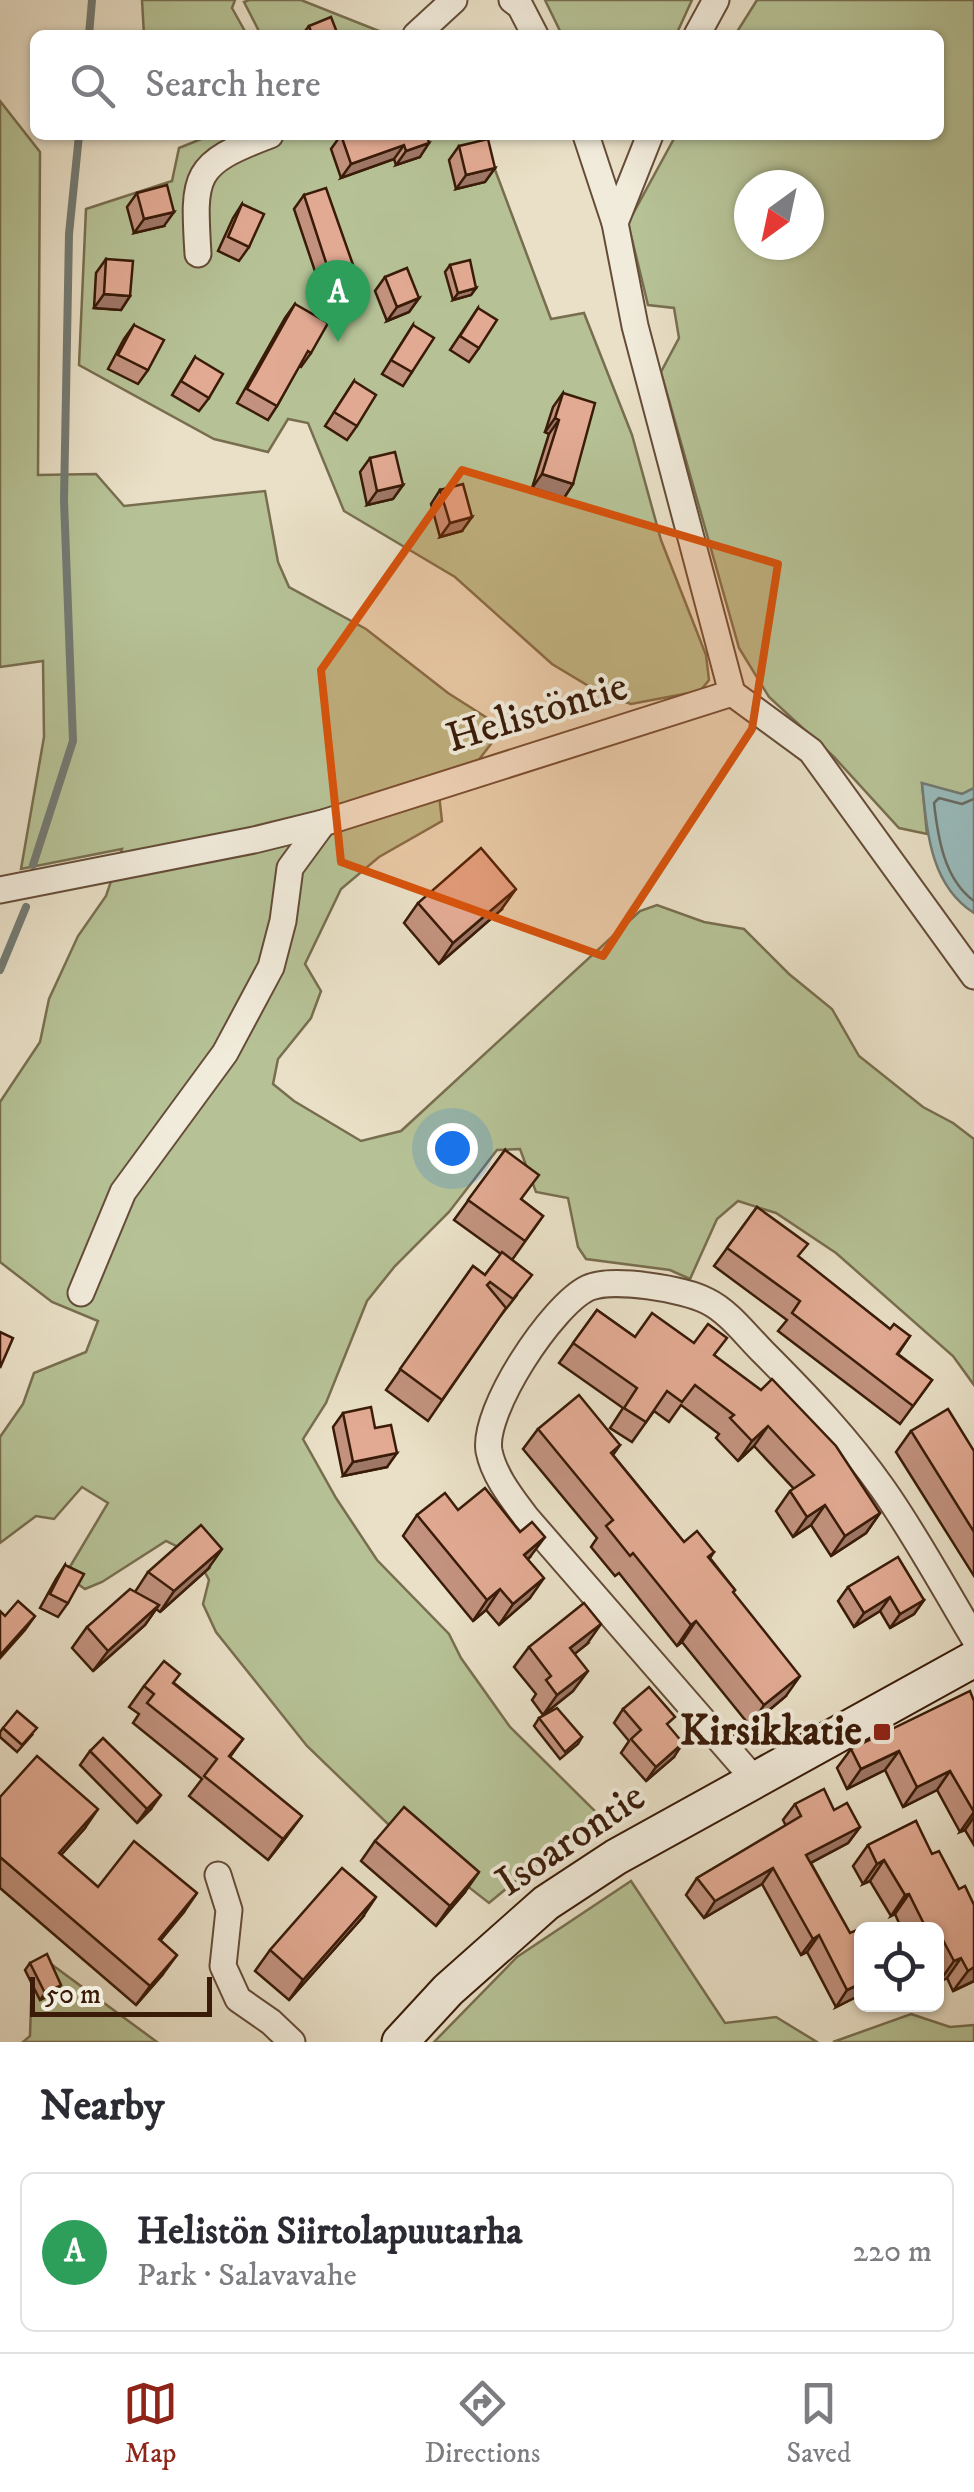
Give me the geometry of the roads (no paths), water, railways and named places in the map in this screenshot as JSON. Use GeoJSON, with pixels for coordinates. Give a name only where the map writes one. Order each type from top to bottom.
{"type":"FeatureCollection","features":[{"type":"Feature","properties":{"kind":"street"},"geometry":{"type":"LineString","coordinates":[[421,30],[454,0]]}},
{"type":"Feature","properties":{"kind":"street"},"geometry":{"type":"LineString","coordinates":[[700,30],[716,0]]}},
{"type":"Feature","properties":{"kind":"street"},"geometry":{"type":"LineString","coordinates":[[516,3],[533,30]]}},
{"type":"Feature","properties":{"kind":"street"},"geometry":{"type":"LineString","coordinates":[[198,254],[195,207],[202,173],[226,152],[257,140]]}},
{"type":"Feature","properties":{"kind":"street"},"geometry":{"type":"LineString","coordinates":[[588,140],[615,223],[635,326],[732,694],[811,751],[974,976]]}},
{"type":"Feature","properties":{"kind":"street"},"geometry":{"type":"LineString","coordinates":[[615,223],[648,140]]}},
{"type":"Feature","properties":{"kind":"street","name":"Helistöntie"},"geometry":{"type":"LineString","coordinates":[[0,890],[254,840],[323,822],[732,694]]}},
{"type":"Feature","properties":{"kind":"street"},"geometry":{"type":"LineString","coordinates":[[81,1293],[122,1192],[226,1053],[271,967],[290,868],[323,822]]}},
{"type":"Feature","properties":{"kind":"street"},"geometry":{"type":"LineString","coordinates":[[754,1779],[526,1517],[498,1476],[489,1452],[489,1430],[514,1378],[568,1301],[592,1286],[683,1290],[712,1303],[837,1429],[883,1490],[974,1638]]}},
{"type":"Feature","properties":{"kind":"street","name":"Isoarontie"},"geometry":{"type":"LineString","coordinates":[[400,2042],[448,1990],[546,1903],[616,1857],[974,1659]]}},
{"type":"Feature","properties":{"kind":"street"},"geometry":{"type":"LineString","coordinates":[[218,1875],[229,1910],[223,1966],[238,1999],[292,2042]]}},
{"type":"Feature","properties":{"kind":"water"},"geometry":{"type":"Polygon","coordinates":[[[922,783],[962,794],[974,788],[974,913],[948,888],[933,856],[922,783]]]}},
{"type":"Feature","properties":{"kind":"waterway"},"geometry":{"type":"LineString","coordinates":[[89,30],[92,0]]}},
{"type":"Feature","properties":{"kind":"waterway"},"geometry":{"type":"LineString","coordinates":[[33,865],[73,741],[64,500],[69,234],[78,140]]}},
{"type":"Feature","properties":{"kind":"waterway"},"geometry":{"type":"LineString","coordinates":[[0,970],[26,907]]}},
{"type":"Feature","properties":{"kind":"place","name":"Helistön Siirtolapuutarha"},"geometry":{"type":"Point","coordinates":[338,342]}},
{"type":"Feature","properties":{"kind":"place","name":"Kirsikkatie"},"geometry":{"type":"Point","coordinates":[882,1732]}}]}
